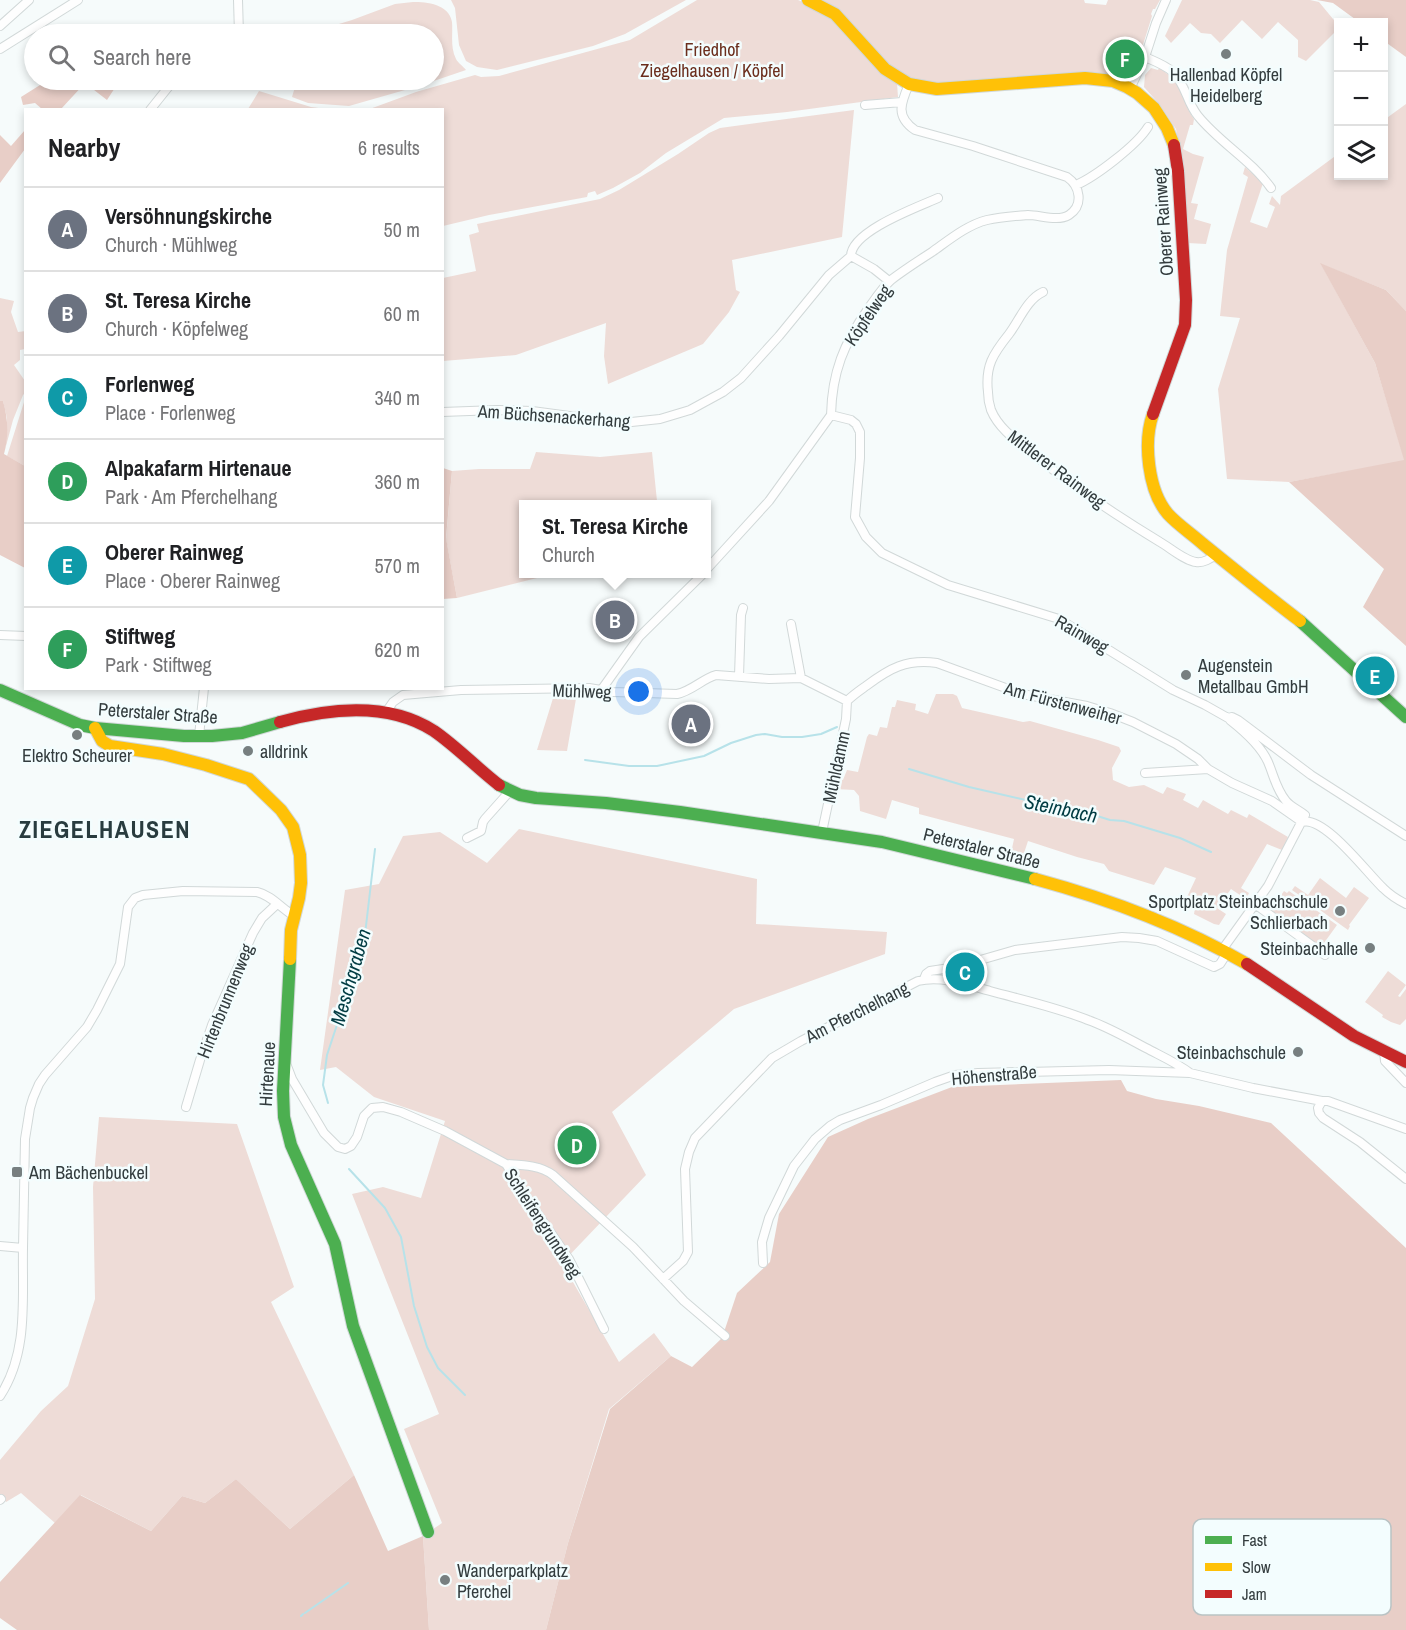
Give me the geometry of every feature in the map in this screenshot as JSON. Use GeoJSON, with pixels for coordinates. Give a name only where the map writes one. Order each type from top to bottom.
{"type":"FeatureCollection","features":[{"type":"Feature","properties":{"kind":"street"},"geometry":{"type":"LineString","coordinates":[[0,27],[29,0]]}},
{"type":"Feature","properties":{"kind":"street"},"geometry":{"type":"LineString","coordinates":[[40,24],[78,0]]}},
{"type":"Feature","properties":{"kind":"street"},"geometry":{"type":"LineString","coordinates":[[238,0],[239,24]]}},
{"type":"Feature","properties":{"kind":"street"},"geometry":{"type":"LineString","coordinates":[[808,0],[838,17],[890,73],[909,84],[937,89],[1085,78],[1112,81],[1130,89],[1166,0]]}},
{"type":"Feature","properties":{"kind":"street"},"geometry":{"type":"LineString","coordinates":[[0,49],[24,34]]}},
{"type":"Feature","properties":{"kind":"street"},"geometry":{"type":"LineString","coordinates":[[1144,57],[1165,66],[1174,74],[1182,84],[1191,107],[1201,120],[1256,170],[1271,188]]}},
{"type":"Feature","properties":{"kind":"street"},"geometry":{"type":"LineString","coordinates":[[909,84],[902,102],[901,113],[905,121],[915,129],[1044,168],[1067,177],[1076,185],[1124,152],[1140,138],[1148,127]]}},
{"type":"Feature","properties":{"kind":"street","name":"Oberer Rainweg"},"geometry":{"type":"LineString","coordinates":[[1130,89],[1156,111],[1167,126],[1177,157],[1186,300],[1185,325],[1149,432],[1149,470],[1159,500],[1168,514],[1312,631],[1406,717]]}},
{"type":"Feature","properties":{"kind":"street"},"geometry":{"type":"LineString","coordinates":[[152,108],[166,90]]}},
{"type":"Feature","properties":{"kind":"street"},"geometry":{"type":"LineString","coordinates":[[865,105],[902,102]]}},
{"type":"Feature","properties":{"kind":"street","name":"Köpfelweg"},"geometry":{"type":"LineString","coordinates":[[711,565],[769,501],[831,415],[835,381],[849,339],[876,297],[889,282],[955,235],[986,220],[1030,215],[1061,218],[1066,216],[1074,210],[1078,201],[1076,185]]}},
{"type":"Feature","properties":{"kind":"street","name":"Am Büchsenackerhang"},"geometry":{"type":"LineString","coordinates":[[444,412],[532,411],[622,423],[660,419],[690,410],[723,392],[741,378],[829,275],[851,256],[854,245],[861,238],[890,219],[938,198]]}},
{"type":"Feature","properties":{"kind":"street"},"geometry":{"type":"LineString","coordinates":[[851,256],[874,269],[889,282]]}},
{"type":"Feature","properties":{"kind":"street","name":"Mittlerer Rainweg"},"geometry":{"type":"LineString","coordinates":[[1043,292],[1032,300],[990,362],[987,388],[990,406],[996,418],[1004,429],[1055,472],[1140,530],[1194,562],[1205,561],[1216,554]]}},
{"type":"Feature","properties":{"kind":"street","name":"Rainweg"},"geometry":{"type":"LineString","coordinates":[[831,415],[852,420],[860,432],[861,458],[855,518],[866,537],[882,553],[948,585],[1059,618],[1173,690],[1228,718],[1238,720],[1302,769],[1406,836]]}},
{"type":"Feature","properties":{"kind":"street"},"geometry":{"type":"LineString","coordinates":[[602,689],[639,637],[698,578]]}},
{"type":"Feature","properties":{"kind":"street"},"geometry":{"type":"LineString","coordinates":[[739,676],[743,608]]}},
{"type":"Feature","properties":{"kind":"street"},"geometry":{"type":"LineString","coordinates":[[791,624],[801,678]]}},
{"type":"Feature","properties":{"kind":"street"},"geometry":{"type":"LineString","coordinates":[[0,635],[24,636]]}},
{"type":"Feature","properties":{"kind":"street","name":"Am Fürstenweiher"},"geometry":{"type":"LineString","coordinates":[[848,701],[894,667],[927,662],[937,663],[1022,694],[1110,712],[1157,734],[1198,759],[1208,769],[1272,801],[1302,822],[1312,821],[1340,842],[1385,890],[1406,904]]}},
{"type":"Feature","properties":{"kind":"street","name":"Mühlweg"},"geometry":{"type":"LineString","coordinates":[[386,712],[397,699],[409,694],[461,690],[579,688],[613,692],[677,694],[689,690],[713,675],[769,679],[801,678],[848,701]]}},
{"type":"Feature","properties":{"kind":"street","name":"Peterstaler Straße"},"geometry":{"type":"LineString","coordinates":[[0,690],[80,725],[167,735],[212,736],[242,733],[298,717],[322,713],[360,710],[386,712],[413,720],[435,732],[498,784],[510,791],[529,797],[606,803],[822,832],[882,842],[1002,870],[1073,889],[1158,920],[1258,971],[1354,1036],[1406,1062]]}},
{"type":"Feature","properties":{"kind":"street"},"geometry":{"type":"LineString","coordinates":[[199,736],[204,690]]}},
{"type":"Feature","properties":{"kind":"street","name":"Mühldamm"},"geometry":{"type":"LineString","coordinates":[[822,832],[848,701]]}},
{"type":"Feature","properties":{"kind":"street"},"geometry":{"type":"LineString","coordinates":[[924,979],[930,971],[956,967],[1015,950],[1122,937],[1157,941],[1214,967],[1220,964],[1224,952],[1271,879],[1305,815],[1288,803],[1274,782],[1264,754],[1228,718]]}},
{"type":"Feature","properties":{"kind":"street","name":"Hirtenaue"},"geometry":{"type":"LineString","coordinates":[[95,728],[102,741],[110,746],[150,751],[249,779],[288,819],[297,838],[301,883],[291,930],[283,1091],[284,1117],[291,1144],[335,1244],[353,1326],[429,1532]]}},
{"type":"Feature","properties":{"kind":"street"},"geometry":{"type":"LineString","coordinates":[[1145,773],[1208,769]]}},
{"type":"Feature","properties":{"kind":"street"},"geometry":{"type":"LineString","coordinates":[[468,838],[481,831],[485,819],[510,791]]}},
{"type":"Feature","properties":{"kind":"street"},"geometry":{"type":"LineString","coordinates":[[0,1396],[12,1376],[21,1343],[25,1139],[30,1108],[45,1075],[81,1034],[98,1010],[120,964],[127,911],[132,900],[148,894],[183,891],[261,893],[294,916]]}},
{"type":"Feature","properties":{"kind":"street","name":"Hirtenbrunnenweg"},"geometry":{"type":"LineString","coordinates":[[186,1107],[212,1025],[244,953],[259,922],[277,904]]}},
{"type":"Feature","properties":{"kind":"street"},"geometry":{"type":"LineString","coordinates":[[1255,904],[1325,954]]}},
{"type":"Feature","properties":{"kind":"street","name":"Am Pferchelhang"},"geometry":{"type":"LineString","coordinates":[[663,1279],[683,1261],[688,1252],[685,1168],[695,1138],[772,1058],[911,984],[924,979],[944,981],[1076,1015],[1138,1043],[1180,1065],[1190,1073]]}},
{"type":"Feature","properties":{"kind":"street"},"geometry":{"type":"LineString","coordinates":[[1384,1052],[1385,1061],[1406,1083]]}},
{"type":"Feature","properties":{"kind":"street","name":"Schleifengrundweg"},"geometry":{"type":"LineString","coordinates":[[285,1063],[312,1115],[324,1133],[338,1147],[345,1149],[351,1146],[357,1137],[364,1116],[372,1108],[384,1107],[446,1131],[506,1164],[569,1259],[604,1329]]}},
{"type":"Feature","properties":{"kind":"street","name":"Höhenstraße"},"geometry":{"type":"LineString","coordinates":[[763,1263],[762,1242],[765,1226],[787,1178],[808,1146],[840,1120],[956,1075],[1109,1070],[1190,1073],[1253,1088],[1326,1100],[1406,1129]]}},
{"type":"Feature","properties":{"kind":"street"},"geometry":{"type":"LineString","coordinates":[[1322,1101],[1318,1108],[1323,1118],[1360,1142],[1406,1179]]}},
{"type":"Feature","properties":{"kind":"street"},"geometry":{"type":"LineString","coordinates":[[506,1164],[536,1167],[549,1172],[633,1246],[684,1301],[725,1336]]}},
{"type":"Feature","properties":{"kind":"street"},"geometry":{"type":"LineString","coordinates":[[0,1246],[23,1248]]}},
{"type":"Feature","properties":{"kind":"green space"},"geometry":{"type":"Polygon","coordinates":[[[451,0],[686,0],[625,34],[593,46],[497,70],[477,67],[466,61],[459,45],[455,8],[451,0]]]}},
{"type":"Feature","properties":{"kind":"green space","name":"Friedhof Ziegelhausen / Köpfel"},"geometry":{"type":"Polygon","coordinates":[[[697,0],[798,0],[823,11],[838,22],[897,83],[898,97],[724,118],[666,153],[640,173],[597,195],[595,191],[588,193],[587,197],[444,226],[444,108],[372,108],[423,90],[444,90],[444,84],[475,75],[499,76],[630,40],[697,0]]]}},
{"type":"Feature","properties":{"kind":"green space"},"geometry":{"type":"Polygon","coordinates":[[[816,0],[1084,0],[1085,3],[1106,5],[1108,0],[1160,0],[1151,14],[1142,48],[1122,40],[1106,55],[1105,63],[1112,77],[1057,76],[932,84],[913,80],[895,71],[816,0]]]}},
{"type":"Feature","properties":{"kind":"green space"},"geometry":{"type":"Polygon","coordinates":[[[1182,0],[1310,0],[1319,2],[1334,20],[1334,33],[1306,61],[1298,57],[1298,40],[1278,22],[1262,39],[1242,20],[1220,43],[1211,34],[1201,33],[1190,23],[1171,43],[1165,36],[1182,0]]]}},
{"type":"Feature","properties":{"kind":"green space"},"geometry":{"type":"Polygon","coordinates":[[[413,2],[431,4],[447,11],[452,22],[454,54],[466,70],[444,77],[444,24],[339,24],[395,4],[413,2]]]}},
{"type":"Feature","properties":{"kind":"green space"},"geometry":{"type":"Polygon","coordinates":[[[1118,48],[1137,52],[1131,70],[1113,67],[1118,48]]]}},
{"type":"Feature","properties":{"kind":"green space"},"geometry":{"type":"Polygon","coordinates":[[[1151,68],[1158,70],[1159,68],[1174,80],[1194,119],[1183,149],[1204,157],[1191,203],[1198,204],[1194,219],[1211,224],[1206,244],[1188,243],[1181,155],[1176,129],[1160,105],[1144,87],[1145,75],[1151,68]]]}},
{"type":"Feature","properties":{"kind":"green space"},"geometry":{"type":"Polygon","coordinates":[[[294,90],[405,90],[349,106],[308,103],[292,97],[294,90]]]}},
{"type":"Feature","properties":{"kind":"green space"},"geometry":{"type":"Polygon","coordinates":[[[259,91],[318,108],[249,108],[259,91]]]}},
{"type":"Feature","properties":{"kind":"green space"},"geometry":{"type":"Polygon","coordinates":[[[1406,104],[1406,311],[1386,290],[1321,264],[1375,363],[1405,461],[1289,482],[1227,479],[1218,389],[1240,318],[1220,316],[1227,250],[1248,177],[1243,174],[1245,167],[1263,183],[1250,222],[1267,228],[1275,207],[1269,204],[1272,196],[1280,205],[1281,196],[1334,157],[1334,180],[1388,180],[1388,117],[1406,104]]]}},
{"type":"Feature","properties":{"kind":"green space"},"geometry":{"type":"Polygon","coordinates":[[[854,110],[842,237],[732,260],[736,290],[740,292],[729,312],[703,344],[608,384],[604,356],[606,323],[516,355],[444,361],[444,278],[476,271],[469,235],[479,232],[477,224],[600,199],[619,190],[720,128],[854,110]]]}},
{"type":"Feature","properties":{"kind":"green space"},"geometry":{"type":"Polygon","coordinates":[[[0,298],[14,301],[11,312],[18,332],[24,331],[24,349],[20,350],[20,360],[14,365],[24,380],[24,394],[13,420],[6,446],[7,418],[3,401],[0,401],[0,298]]]}},
{"type":"Feature","properties":{"kind":"green space"},"geometry":{"type":"Polygon","coordinates":[[[24,402],[24,465],[7,456],[24,402]]]}},
{"type":"Feature","properties":{"kind":"green space"},"geometry":{"type":"Polygon","coordinates":[[[536,452],[600,457],[652,452],[657,500],[519,500],[519,578],[537,578],[457,598],[446,539],[452,471],[530,469],[536,452]]]}},
{"type":"Feature","properties":{"kind":"green space"},"geometry":{"type":"Polygon","coordinates":[[[577,693],[567,751],[537,750],[554,695],[577,693]]]}},
{"type":"Feature","properties":{"kind":"green space"},"geometry":{"type":"Polygon","coordinates":[[[936,694],[957,696],[962,708],[1023,722],[1030,721],[1119,747],[1121,751],[1112,768],[1113,780],[1129,787],[1144,785],[1163,794],[1167,787],[1186,794],[1183,800],[1198,808],[1203,800],[1228,814],[1231,810],[1247,818],[1249,814],[1288,837],[1282,850],[1267,844],[1241,888],[1249,893],[1246,899],[1231,889],[1217,908],[1226,914],[1219,925],[1194,914],[1196,902],[1187,897],[1196,878],[1165,867],[1154,885],[1109,871],[1104,864],[1028,841],[1021,862],[1010,858],[1014,839],[919,814],[919,808],[892,800],[886,819],[860,811],[859,796],[854,790],[835,789],[836,778],[843,780],[847,770],[858,772],[867,737],[869,734],[877,736],[880,727],[887,728],[892,707],[895,707],[897,700],[916,704],[915,710],[928,714],[936,694]]]}},
{"type":"Feature","properties":{"kind":"green space"},"geometry":{"type":"Polygon","coordinates":[[[519,829],[757,879],[756,924],[887,932],[885,954],[734,1009],[612,1112],[646,1175],[562,1263],[619,1362],[654,1333],[671,1356],[609,1409],[568,1543],[546,1630],[429,1630],[423,1536],[442,1523],[404,1429],[439,1414],[352,1194],[383,1187],[421,1198],[445,1121],[374,1097],[336,1067],[320,1070],[345,890],[379,884],[403,836],[440,832],[487,863],[519,829]]]}},
{"type":"Feature","properties":{"kind":"green space","name":"Sportplatz Steinbachschule Schlierbach"},"geometry":{"type":"Polygon","coordinates":[[[1320,878],[1346,898],[1354,887],[1369,898],[1349,925],[1348,930],[1292,890],[1295,886],[1308,895],[1320,878]]]}},
{"type":"Feature","properties":{"kind":"green space"},"geometry":{"type":"Polygon","coordinates":[[[1284,891],[1287,893],[1289,891],[1337,925],[1324,943],[1317,944],[1271,910],[1284,891]]]}},
{"type":"Feature","properties":{"kind":"green space"},"geometry":{"type":"Polygon","coordinates":[[[1388,971],[1406,985],[1398,996],[1400,997],[1406,989],[1406,1019],[1400,1025],[1382,1017],[1383,1015],[1365,1002],[1388,971]]]}},
{"type":"Feature","properties":{"kind":"green space"},"geometry":{"type":"Polygon","coordinates":[[[99,1117],[237,1124],[294,1287],[271,1302],[354,1475],[290,1529],[236,1479],[205,1503],[182,1496],[151,1531],[81,1495],[55,1523],[21,1493],[6,1502],[0,1494],[0,1460],[41,1411],[68,1386],[95,1299],[93,1187],[99,1117]]]}},
{"type":"Feature","properties":{"kind":"shaded area"},"geometry":{"type":"Polygon","coordinates":[[[1317,0],[1406,0],[1406,57],[1388,44],[1388,18],[1354,18],[1333,3],[1317,0]]]}},
{"type":"Feature","properties":{"kind":"shaded area"},"geometry":{"type":"Polygon","coordinates":[[[1113,40],[1122,40],[1142,48],[1137,52],[1118,48],[1113,67],[1129,71],[1123,75],[1112,74],[1105,63],[1113,40]]]}},
{"type":"Feature","properties":{"kind":"shaded area"},"geometry":{"type":"Polygon","coordinates":[[[32,90],[79,90],[62,108],[41,108],[35,103],[23,105],[21,97],[32,90]]]}},
{"type":"Feature","properties":{"kind":"shaded area"},"geometry":{"type":"Polygon","coordinates":[[[94,90],[114,90],[107,100],[94,90]]]}},
{"type":"Feature","properties":{"kind":"shaded area"},"geometry":{"type":"Polygon","coordinates":[[[24,131],[24,150],[0,183],[0,135],[11,146],[24,131]]]}},
{"type":"Feature","properties":{"kind":"shaded area"},"geometry":{"type":"Polygon","coordinates":[[[1320,263],[1386,290],[1406,311],[1406,646],[1363,607],[1384,569],[1289,482],[1404,460],[1375,363],[1320,263]]]}},
{"type":"Feature","properties":{"kind":"shaded area"},"geometry":{"type":"Polygon","coordinates":[[[0,401],[3,401],[7,420],[7,441],[4,454],[24,465],[24,567],[0,555],[0,401]]]}},
{"type":"Feature","properties":{"kind":"shaded area"},"geometry":{"type":"Polygon","coordinates":[[[444,468],[452,471],[446,538],[457,598],[444,599],[444,468]]]}},
{"type":"Feature","properties":{"kind":"shaded area"},"geometry":{"type":"Polygon","coordinates":[[[1121,1080],[1127,1091],[1271,1123],[1406,1248],[1406,1630],[546,1630],[568,1543],[610,1409],[671,1356],[692,1367],[722,1338],[737,1293],[770,1262],[779,1214],[828,1137],[952,1087],[1121,1080]]]}},
{"type":"Feature","properties":{"kind":"shaded area"},"geometry":{"type":"Polygon","coordinates":[[[354,1475],[388,1551],[423,1536],[429,1630],[17,1630],[0,1618],[0,1582],[80,1495],[151,1531],[182,1496],[205,1503],[236,1479],[290,1529],[354,1475]]]}},
{"type":"Feature","properties":{"kind":"waterway","name":"Steinbach"},"geometry":{"type":"LineString","coordinates":[[585,760],[629,766],[657,766],[704,756],[731,743],[756,735],[802,737],[821,734],[837,727]]}},
{"type":"Feature","properties":{"kind":"waterway","name":"Steinbach"},"geometry":{"type":"LineString","coordinates":[[909,769],[969,787],[1047,805],[1065,812],[1124,821],[1180,838],[1211,852]]}},
{"type":"Feature","properties":{"kind":"waterway","name":"Meschgraben"},"geometry":{"type":"LineString","coordinates":[[328,1103],[323,1085],[327,1055],[364,943],[375,849]]}},
{"type":"Feature","properties":{"kind":"waterway","name":"Meschgraben"},"geometry":{"type":"LineString","coordinates":[[349,1169],[385,1208],[401,1237],[414,1306],[427,1347],[438,1368],[465,1395]]}},
{"type":"Feature","properties":{"kind":"waterway"},"geometry":{"type":"LineString","coordinates":[[305,1613],[348,1583]]}},
{"type":"Feature","properties":{"kind":"traffic: fast"},"geometry":{"type":"LineString","coordinates":[[1300,621],[1406,717]]}},
{"type":"Feature","properties":{"kind":"traffic: fast"},"geometry":{"type":"LineString","coordinates":[[0,690],[80,725],[95,728],[184,736],[212,736],[242,733],[280,722]]}},
{"type":"Feature","properties":{"kind":"traffic: fast"},"geometry":{"type":"LineString","coordinates":[[499,785],[520,795],[536,798],[680,812],[882,842],[1035,879]]}},
{"type":"Feature","properties":{"kind":"traffic: fast"},"geometry":{"type":"LineString","coordinates":[[290,959],[283,1091],[284,1117],[291,1145],[335,1244],[353,1326],[428,1532]]}},
{"type":"Feature","properties":{"kind":"traffic: slow"},"geometry":{"type":"LineString","coordinates":[[808,0],[835,14],[885,69],[909,84],[937,89],[1085,78],[1113,81],[1137,93],[1154,108],[1167,128],[1174,145]]}},
{"type":"Feature","properties":{"kind":"traffic: slow"},"geometry":{"type":"LineString","coordinates":[[1153,414],[1148,438],[1149,466],[1156,493],[1168,514],[1300,621]]}},
{"type":"Feature","properties":{"kind":"traffic: slow"},"geometry":{"type":"LineString","coordinates":[[95,728],[102,741],[110,746],[163,754],[249,779],[281,810],[293,827],[300,855],[301,883],[291,930],[290,959]]}},
{"type":"Feature","properties":{"kind":"traffic: slow"},"geometry":{"type":"LineString","coordinates":[[1035,879],[1090,895],[1144,915],[1222,950],[1247,964]]}},
{"type":"Feature","properties":{"kind":"traffic: jam"},"geometry":{"type":"LineString","coordinates":[[1153,414],[1185,325],[1186,300],[1178,171],[1174,145]]}},
{"type":"Feature","properties":{"kind":"traffic: jam"},"geometry":{"type":"LineString","coordinates":[[280,722],[339,711],[359,710],[398,715],[434,731],[499,785]]}},
{"type":"Feature","properties":{"kind":"traffic: jam"},"geometry":{"type":"LineString","coordinates":[[1247,964],[1354,1036],[1406,1062]]}},
{"type":"Feature","properties":{"kind":"place","name":"Hallenbad Köpfel Heidelberg"},"geometry":{"type":"Point","coordinates":[1226,54]}},
{"type":"Feature","properties":{"kind":"place","name":"Stiftweg"},"geometry":{"type":"Point","coordinates":[1125,59]}},
{"type":"Feature","properties":{"kind":"place","name":"St. Teresa Kirche"},"geometry":{"type":"Point","coordinates":[615,620]}},
{"type":"Feature","properties":{"kind":"place","name":"Augenstein Metallbau GmbH"},"geometry":{"type":"Point","coordinates":[1186,675]}},
{"type":"Feature","properties":{"kind":"place","name":"Oberer Rainweg"},"geometry":{"type":"Point","coordinates":[1375,676]}},
{"type":"Feature","properties":{"kind":"place","name":"Versöhnungskirche"},"geometry":{"type":"Point","coordinates":[691,724]}},
{"type":"Feature","properties":{"kind":"place","name":"Elektro Scheurer"},"geometry":{"type":"Point","coordinates":[77,735]}},
{"type":"Feature","properties":{"kind":"place","name":"alldrink"},"geometry":{"type":"Point","coordinates":[248,751]}},
{"type":"Feature","properties":{"kind":"place","name":"Sportplatz Steinbachschule Schlierbach"},"geometry":{"type":"Point","coordinates":[1340,911]}},
{"type":"Feature","properties":{"kind":"place","name":"Steinbachhalle"},"geometry":{"type":"Point","coordinates":[1370,948]}},
{"type":"Feature","properties":{"kind":"place","name":"Forlenweg"},"geometry":{"type":"Point","coordinates":[965,972]}},
{"type":"Feature","properties":{"kind":"place","name":"Steinbachschule"},"geometry":{"type":"Point","coordinates":[1298,1052]}},
{"type":"Feature","properties":{"kind":"place","name":"Alpakafarm Hirtenaue"},"geometry":{"type":"Point","coordinates":[577,1145]}},
{"type":"Feature","properties":{"kind":"place","name":"Am Bächenbuckel"},"geometry":{"type":"Point","coordinates":[17,1172]}},
{"type":"Feature","properties":{"kind":"place","name":"Wanderparkplatz Pferchel"},"geometry":{"type":"Point","coordinates":[445,1580]}},
{"type":"Feature","properties":{"kind":"district","name":"ZIEGELHAUSEN"},"geometry":{"type":"Point","coordinates":[105,829]}}]}
